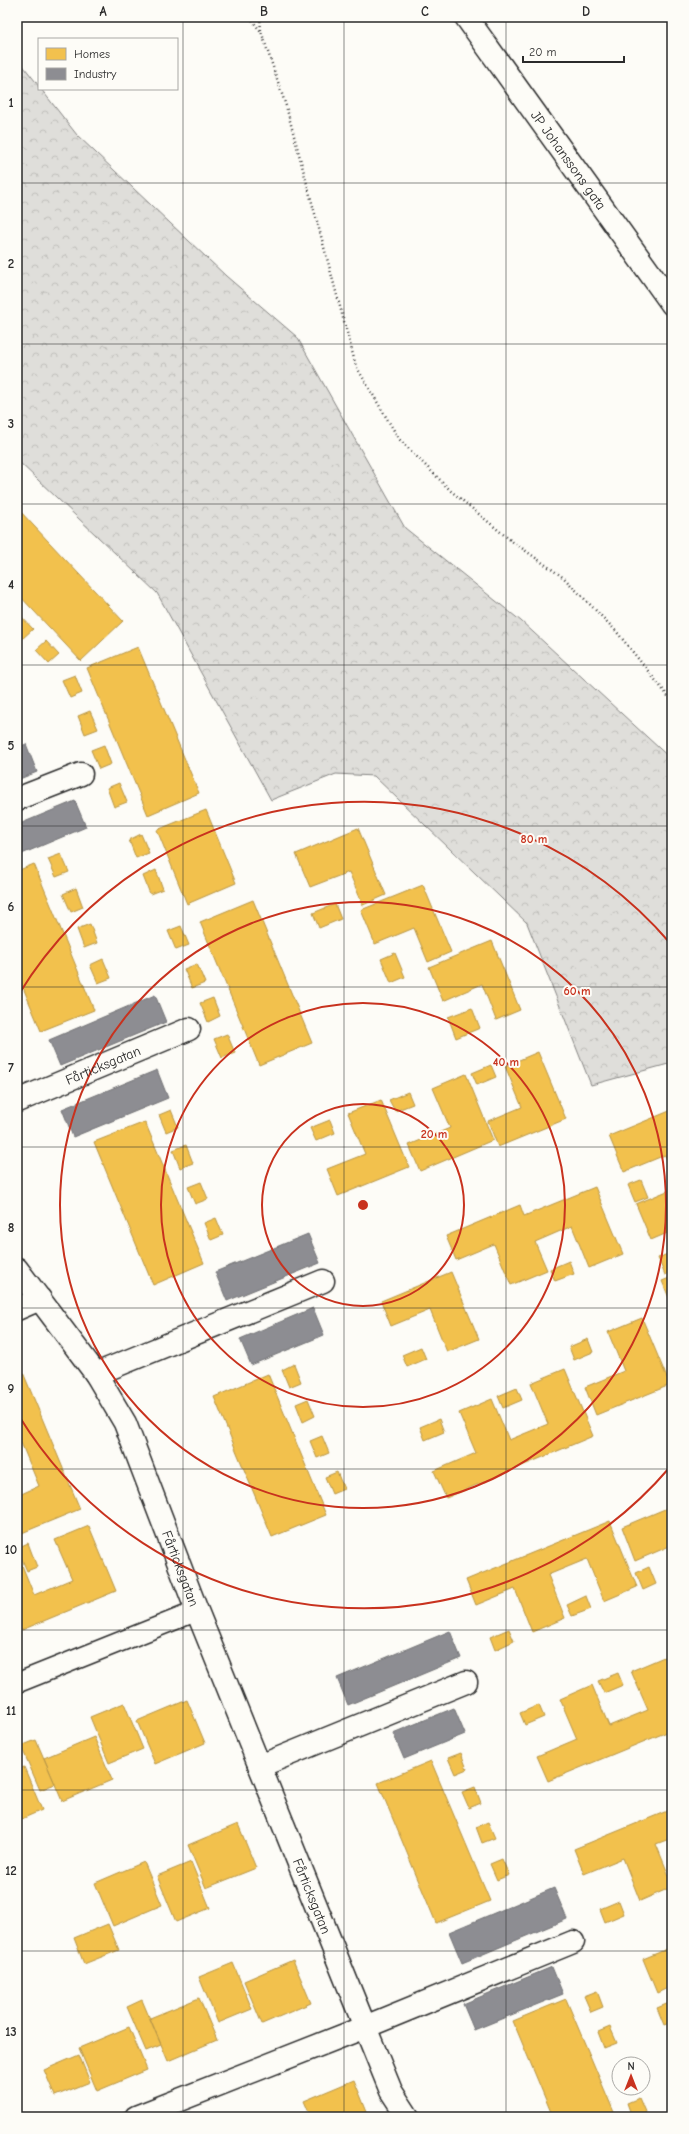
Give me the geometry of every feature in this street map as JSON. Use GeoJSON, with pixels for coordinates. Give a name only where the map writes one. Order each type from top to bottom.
{"type":"FeatureCollection","features":[{"type":"Feature","properties":{"kind":"street","name":"JP Johanssons gata"},"geometry":{"type":"LineString","coordinates":[[466,17],[672,304]]}},
{"type":"Feature","properties":{"kind":"street"},"geometry":{"type":"LineString","coordinates":[[17,799],[81,774]]}},
{"type":"Feature","properties":{"kind":"street","name":"Fårticksgatan"},"geometry":{"type":"LineString","coordinates":[[17,1101],[189,1029]]}},
{"type":"Feature","properties":{"kind":"street","name":"Fårticksgatan"},"geometry":{"type":"LineString","coordinates":[[17,1269],[96,1374],[125,1423],[197,1611],[391,2091],[408,2117]]}},
{"type":"Feature","properties":{"kind":"street"},"geometry":{"type":"LineString","coordinates":[[96,1374],[323,1282]]}},
{"type":"Feature","properties":{"kind":"street"},"geometry":{"type":"LineString","coordinates":[[17,1309],[40,1300]]}},
{"type":"Feature","properties":{"kind":"street"},"geometry":{"type":"LineString","coordinates":[[260,1766],[466,1682]]}},
{"type":"Feature","properties":{"kind":"street"},"geometry":{"type":"LineString","coordinates":[[136,2117],[365,2027],[573,1942]]}},
{"type":"Feature","properties":{"kind":"lane"},"geometry":{"type":"LineString","coordinates":[[17,1683],[197,1611]]}},
{"type":"Feature","properties":{"kind":"path"},"geometry":{"type":"LineString","coordinates":[[250,17],[261,31]]}},
{"type":"Feature","properties":{"kind":"path"},"geometry":{"type":"LineString","coordinates":[[260,17],[261,31],[286,106],[356,366],[399,439],[451,491],[509,539],[564,578],[616,631],[672,702]]}},
{"type":"Feature","properties":{"kind":"green space"},"geometry":{"type":"Polygon","coordinates":[[[17,58],[38,85],[38,90],[42,90],[77,135],[226,276],[297,337],[405,528],[521,621],[672,760],[672,1063],[591,1085],[527,923],[374,776],[336,774],[271,800],[157,593],[17,460],[17,58]]]}},
{"type":"Feature","properties":{"kind":"building: Homes"},"geometry":{"type":"Polygon","coordinates":[[[19,510],[123,621],[81,661],[17,593],[17,512],[19,510]]]}},
{"type":"Feature","properties":{"kind":"building: Homes"},"geometry":{"type":"Polygon","coordinates":[[[19,614],[33,629],[22,639],[17,632],[17,616],[19,614]]]}},
{"type":"Feature","properties":{"kind":"building: Homes"},"geometry":{"type":"Polygon","coordinates":[[[46,641],[59,655],[49,664],[36,650],[46,641]]]}},
{"type":"Feature","properties":{"kind":"building: Homes"},"geometry":{"type":"Polygon","coordinates":[[[138,647],[199,793],[148,815],[87,668],[138,647]]]}},
{"type":"Feature","properties":{"kind":"building: Homes"},"geometry":{"type":"Polygon","coordinates":[[[75,675],[82,693],[70,698],[62,680],[75,675]]]}},
{"type":"Feature","properties":{"kind":"building: Homes"},"geometry":{"type":"Polygon","coordinates":[[[90,711],[98,729],[85,734],[78,716],[90,711]]]}},
{"type":"Feature","properties":{"kind":"building: Homes"},"geometry":{"type":"Polygon","coordinates":[[[104,745],[111,764],[99,769],[91,750],[104,745]]]}},
{"type":"Feature","properties":{"kind":"building: Homes"},"geometry":{"type":"Polygon","coordinates":[[[119,783],[127,802],[114,807],[107,788],[119,783]]]}},
{"type":"Feature","properties":{"kind":"building: Homes"},"geometry":{"type":"Polygon","coordinates":[[[206,810],[236,883],[187,904],[157,830],[206,810]]]}},
{"type":"Feature","properties":{"kind":"building: Homes"},"geometry":{"type":"Polygon","coordinates":[[[358,828],[386,895],[363,905],[349,872],[310,887],[296,854],[358,828]]]}},
{"type":"Feature","properties":{"kind":"building: Homes"},"geometry":{"type":"Polygon","coordinates":[[[141,834],[149,853],[136,858],[129,840],[141,834]]]}},
{"type":"Feature","properties":{"kind":"building: Homes"},"geometry":{"type":"Polygon","coordinates":[[[61,854],[69,872],[56,877],[48,859],[61,854]]]}},
{"type":"Feature","properties":{"kind":"building: Homes"},"geometry":{"type":"Polygon","coordinates":[[[34,864],[94,1010],[41,1031],[17,973],[17,871],[34,864]]]}},
{"type":"Feature","properties":{"kind":"building: Homes"},"geometry":{"type":"Polygon","coordinates":[[[156,870],[163,889],[150,894],[143,876],[156,870]]]}},
{"type":"Feature","properties":{"kind":"building: Homes"},"geometry":{"type":"Polygon","coordinates":[[[423,885],[451,952],[428,962],[414,928],[375,944],[361,910],[423,885]]]}},
{"type":"Feature","properties":{"kind":"building: Homes"},"geometry":{"type":"Polygon","coordinates":[[[76,888],[83,907],[71,912],[63,894],[76,888]]]}},
{"type":"Feature","properties":{"kind":"building: Homes"},"geometry":{"type":"Polygon","coordinates":[[[253,900],[312,1043],[259,1065],[200,922],[253,900]]]}},
{"type":"Feature","properties":{"kind":"building: Homes"},"geometry":{"type":"Polygon","coordinates":[[[335,904],[341,919],[319,928],[313,913],[335,904]]]}},
{"type":"Feature","properties":{"kind":"building: Homes"},"geometry":{"type":"Polygon","coordinates":[[[90,924],[97,943],[84,948],[77,929],[90,924]]]}},
{"type":"Feature","properties":{"kind":"building: Homes"},"geometry":{"type":"Polygon","coordinates":[[[181,926],[189,945],[176,950],[168,931],[181,926]]]}},
{"type":"Feature","properties":{"kind":"building: Homes"},"geometry":{"type":"Polygon","coordinates":[[[492,941],[520,1010],[496,1020],[482,984],[443,1001],[429,967],[492,941]]]}},
{"type":"Feature","properties":{"kind":"building: Homes"},"geometry":{"type":"Polygon","coordinates":[[[395,953],[405,977],[391,983],[381,959],[395,953]]]}},
{"type":"Feature","properties":{"kind":"building: Homes"},"geometry":{"type":"Polygon","coordinates":[[[103,959],[111,978],[98,983],[90,965],[103,959]]]}},
{"type":"Feature","properties":{"kind":"building: Homes"},"geometry":{"type":"Polygon","coordinates":[[[197,964],[205,983],[192,988],[184,969],[197,964]]]}},
{"type":"Feature","properties":{"kind":"building: Homes"},"geometry":{"type":"Polygon","coordinates":[[[213,998],[220,1016],[208,1022],[200,1003],[213,998]]]}},
{"type":"Feature","properties":{"kind":"building: Homes"},"geometry":{"type":"Polygon","coordinates":[[[472,1008],[480,1028],[456,1038],[448,1017],[472,1008]]]}},
{"type":"Feature","properties":{"kind":"building: Homes"},"geometry":{"type":"Polygon","coordinates":[[[227,1034],[235,1053],[222,1058],[214,1039],[227,1034]]]}},
{"type":"Feature","properties":{"kind":"building: Homes"},"geometry":{"type":"Polygon","coordinates":[[[538,1052],[566,1119],[498,1147],[488,1121],[522,1107],[505,1066],[538,1052]]]}},
{"type":"Feature","properties":{"kind":"building: Homes"},"geometry":{"type":"Polygon","coordinates":[[[491,1065],[496,1077],[477,1085],[472,1073],[491,1065]]]}},
{"type":"Feature","properties":{"kind":"building: Homes"},"geometry":{"type":"Polygon","coordinates":[[[466,1074],[493,1140],[420,1171],[409,1145],[450,1128],[433,1088],[466,1074]]]}},
{"type":"Feature","properties":{"kind":"building: Homes"},"geometry":{"type":"Polygon","coordinates":[[[408,1092],[413,1104],[395,1111],[389,1100],[408,1092]]]}},
{"type":"Feature","properties":{"kind":"building: Homes"},"geometry":{"type":"Polygon","coordinates":[[[381,1100],[409,1167],[338,1196],[327,1169],[365,1154],[348,1113],[381,1100]]]}},
{"type":"Feature","properties":{"kind":"building: Homes"},"geometry":{"type":"Polygon","coordinates":[[[171,1110],[178,1127],[166,1132],[159,1115],[171,1110]]]}},
{"type":"Feature","properties":{"kind":"building: Homes"},"geometry":{"type":"Polygon","coordinates":[[[672,1110],[672,1172],[665,1155],[624,1172],[609,1136],[672,1110]]]}},
{"type":"Feature","properties":{"kind":"building: Homes"},"geometry":{"type":"Polygon","coordinates":[[[330,1120],[335,1133],[316,1141],[310,1128],[330,1120]]]}},
{"type":"Feature","properties":{"kind":"building: Homes"},"geometry":{"type":"Polygon","coordinates":[[[145,1122],[204,1263],[153,1285],[94,1142],[145,1122]]]}},
{"type":"Feature","properties":{"kind":"building: Homes"},"geometry":{"type":"Polygon","coordinates":[[[186,1145],[193,1163],[180,1168],[173,1150],[186,1145]]]}},
{"type":"Feature","properties":{"kind":"building: Homes"},"geometry":{"type":"Polygon","coordinates":[[[641,1180],[648,1197],[635,1202],[628,1185],[641,1180]]]}},
{"type":"Feature","properties":{"kind":"building: Homes"},"geometry":{"type":"Polygon","coordinates":[[[201,1182],[208,1199],[195,1204],[188,1187],[201,1182]]]}},
{"type":"Feature","properties":{"kind":"building: Homes"},"geometry":{"type":"Polygon","coordinates":[[[595,1187],[623,1254],[589,1268],[572,1226],[535,1242],[547,1270],[511,1285],[494,1244],[456,1260],[446,1236],[520,1205],[524,1216],[595,1187]]]}},
{"type":"Feature","properties":{"kind":"building: Homes"},"geometry":{"type":"Polygon","coordinates":[[[672,1189],[672,1231],[651,1240],[636,1204],[672,1189]]]}},
{"type":"Feature","properties":{"kind":"building: Homes"},"geometry":{"type":"Polygon","coordinates":[[[216,1218],[223,1235],[211,1240],[204,1223],[216,1218]]]}},
{"type":"Feature","properties":{"kind":"building: Homes"},"geometry":{"type":"Polygon","coordinates":[[[670,1253],[672,1272],[665,1275],[658,1258],[670,1253]]]}},
{"type":"Feature","properties":{"kind":"building: Homes"},"geometry":{"type":"Polygon","coordinates":[[[569,1261],[574,1274],[555,1281],[550,1269],[569,1261]]]}},
{"type":"Feature","properties":{"kind":"building: Homes"},"geometry":{"type":"Polygon","coordinates":[[[451,1272],[479,1339],[447,1352],[430,1310],[391,1326],[381,1301],[451,1272]]]}},
{"type":"Feature","properties":{"kind":"building: Homes"},"geometry":{"type":"Polygon","coordinates":[[[672,1277],[672,1305],[662,1281],[672,1277]]]}},
{"type":"Feature","properties":{"kind":"building: Homes"},"geometry":{"type":"Polygon","coordinates":[[[642,1318],[670,1385],[596,1415],[585,1387],[624,1371],[608,1332],[642,1318]]]}},
{"type":"Feature","properties":{"kind":"building: Homes"},"geometry":{"type":"Polygon","coordinates":[[[588,1339],[593,1352],[574,1360],[569,1347],[588,1339]]]}},
{"type":"Feature","properties":{"kind":"building: Homes"},"geometry":{"type":"Polygon","coordinates":[[[421,1347],[426,1359],[407,1367],[402,1355],[421,1347]]]}},
{"type":"Feature","properties":{"kind":"building: Homes"},"geometry":{"type":"Polygon","coordinates":[[[19,1363],[80,1509],[17,1535],[17,1496],[39,1486],[17,1433],[17,1364],[19,1363]]]}},
{"type":"Feature","properties":{"kind":"building: Homes"},"geometry":{"type":"Polygon","coordinates":[[[294,1364],[301,1382],[289,1387],[282,1370],[294,1364]]]}},
{"type":"Feature","properties":{"kind":"building: Homes"},"geometry":{"type":"Polygon","coordinates":[[[565,1369],[593,1436],[446,1498],[434,1471],[476,1453],[459,1413],[492,1399],[509,1440],[548,1424],[531,1383],[565,1369]]]}},
{"type":"Feature","properties":{"kind":"building: Homes"},"geometry":{"type":"Polygon","coordinates":[[[268,1374],[326,1515],[272,1537],[214,1397],[268,1374]]]}},
{"type":"Feature","properties":{"kind":"building: Homes"},"geometry":{"type":"Polygon","coordinates":[[[517,1388],[522,1400],[503,1408],[498,1396],[517,1388]]]}},
{"type":"Feature","properties":{"kind":"building: Homes"},"geometry":{"type":"Polygon","coordinates":[[[308,1399],[315,1416],[303,1422],[296,1404],[308,1399]]]}},
{"type":"Feature","properties":{"kind":"building: Homes"},"geometry":{"type":"Polygon","coordinates":[[[439,1419],[444,1432],[425,1440],[420,1427],[439,1419]]]}},
{"type":"Feature","properties":{"kind":"building: Homes"},"geometry":{"type":"Polygon","coordinates":[[[322,1436],[329,1453],[317,1458],[310,1441],[322,1436]]]}},
{"type":"Feature","properties":{"kind":"building: Homes"},"geometry":{"type":"Polygon","coordinates":[[[337,1472],[344,1489],[332,1494],[325,1477],[337,1472]]]}},
{"type":"Feature","properties":{"kind":"building: Homes"},"geometry":{"type":"Polygon","coordinates":[[[672,1506],[672,1545],[635,1561],[622,1527],[672,1506]]]}},
{"type":"Feature","properties":{"kind":"building: Homes"},"geometry":{"type":"Polygon","coordinates":[[[610,1521],[637,1587],[604,1601],[587,1559],[548,1575],[565,1618],[532,1632],[515,1589],[476,1605],[466,1580],[610,1521]]]}},
{"type":"Feature","properties":{"kind":"building: Homes"},"geometry":{"type":"Polygon","coordinates":[[[89,1526],[116,1591],[17,1632],[17,1553],[34,1595],[72,1579],[55,1540],[89,1526]]]}},
{"type":"Feature","properties":{"kind":"building: Homes"},"geometry":{"type":"Polygon","coordinates":[[[28,1543],[37,1567],[27,1571],[17,1548],[28,1543]]]}},
{"type":"Feature","properties":{"kind":"building: Homes"},"geometry":{"type":"Polygon","coordinates":[[[649,1567],[656,1584],[643,1590],[636,1573],[649,1567]]]}},
{"type":"Feature","properties":{"kind":"building: Homes"},"geometry":{"type":"Polygon","coordinates":[[[586,1596],[591,1609],[572,1616],[567,1605],[586,1596]]]}},
{"type":"Feature","properties":{"kind":"building: Homes"},"geometry":{"type":"Polygon","coordinates":[[[509,1629],[514,1641],[495,1650],[490,1637],[509,1629]]]}},
{"type":"Feature","properties":{"kind":"building: Homes"},"geometry":{"type":"Polygon","coordinates":[[[664,1657],[672,1677],[672,1730],[548,1781],[537,1756],[577,1739],[560,1699],[592,1685],[609,1726],[648,1710],[631,1671],[664,1657]]]}},
{"type":"Feature","properties":{"kind":"building: Homes"},"geometry":{"type":"Polygon","coordinates":[[[618,1673],[623,1685],[604,1693],[598,1681],[618,1673]]]}},
{"type":"Feature","properties":{"kind":"building: Homes"},"geometry":{"type":"Polygon","coordinates":[[[187,1700],[205,1743],[155,1764],[137,1721],[187,1700]]]}},
{"type":"Feature","properties":{"kind":"building: Homes"},"geometry":{"type":"Polygon","coordinates":[[[124,1703],[143,1749],[109,1763],[90,1717],[124,1703]]]}},
{"type":"Feature","properties":{"kind":"building: Homes"},"geometry":{"type":"Polygon","coordinates":[[[539,1705],[544,1717],[525,1725],[520,1713],[539,1705]]]}},
{"type":"Feature","properties":{"kind":"building: Homes"},"geometry":{"type":"Polygon","coordinates":[[[94,1737],[112,1780],[62,1801],[44,1758],[94,1737]]]}},
{"type":"Feature","properties":{"kind":"building: Homes"},"geometry":{"type":"Polygon","coordinates":[[[36,1740],[55,1784],[40,1790],[21,1746],[36,1740]]]}},
{"type":"Feature","properties":{"kind":"building: Homes"},"geometry":{"type":"Polygon","coordinates":[[[461,1753],[467,1769],[455,1774],[448,1758],[461,1753]]]}},
{"type":"Feature","properties":{"kind":"building: Homes"},"geometry":{"type":"Polygon","coordinates":[[[431,1761],[490,1901],[436,1923],[378,1783],[431,1761]]]}},
{"type":"Feature","properties":{"kind":"building: Homes"},"geometry":{"type":"Polygon","coordinates":[[[24,1767],[42,1810],[17,1821],[17,1770],[24,1767]]]}},
{"type":"Feature","properties":{"kind":"building: Homes"},"geometry":{"type":"Polygon","coordinates":[[[475,1787],[481,1803],[469,1808],[462,1792],[475,1787]]]}},
{"type":"Feature","properties":{"kind":"building: Homes"},"geometry":{"type":"Polygon","coordinates":[[[672,1809],[672,1838],[656,1844],[672,1883],[672,1887],[640,1901],[623,1858],[584,1874],[574,1849],[672,1809]]]}},
{"type":"Feature","properties":{"kind":"building: Homes"},"geometry":{"type":"Polygon","coordinates":[[[488,1822],[495,1838],[482,1843],[476,1827],[488,1822]]]}},
{"type":"Feature","properties":{"kind":"building: Homes"},"geometry":{"type":"Polygon","coordinates":[[[238,1824],[256,1868],[206,1888],[188,1845],[238,1824]]]}},
{"type":"Feature","properties":{"kind":"building: Homes"},"geometry":{"type":"Polygon","coordinates":[[[502,1859],[509,1875],[497,1880],[490,1864],[502,1859]]]}},
{"type":"Feature","properties":{"kind":"building: Homes"},"geometry":{"type":"Polygon","coordinates":[[[144,1862],[162,1905],[113,1926],[95,1883],[144,1862]]]}},
{"type":"Feature","properties":{"kind":"building: Homes"},"geometry":{"type":"Polygon","coordinates":[[[191,1862],[210,1908],[176,1922],[157,1876],[191,1862]]]}},
{"type":"Feature","properties":{"kind":"building: Homes"},"geometry":{"type":"Polygon","coordinates":[[[619,1901],[624,1914],[605,1922],[600,1909],[619,1901]]]}},
{"type":"Feature","properties":{"kind":"building: Homes"},"geometry":{"type":"Polygon","coordinates":[[[108,1924],[119,1950],[84,1964],[74,1938],[108,1924]]]}},
{"type":"Feature","properties":{"kind":"building: Homes"},"geometry":{"type":"Polygon","coordinates":[[[672,1947],[672,1986],[657,1993],[643,1959],[672,1947]]]}},
{"type":"Feature","properties":{"kind":"building: Homes"},"geometry":{"type":"Polygon","coordinates":[[[293,1960],[311,2003],[262,2024],[244,1981],[293,1960]]]}},
{"type":"Feature","properties":{"kind":"building: Homes"},"geometry":{"type":"Polygon","coordinates":[[[233,1963],[252,2009],[218,2023],[199,1977],[233,1963]]]}},
{"type":"Feature","properties":{"kind":"building: Homes"},"geometry":{"type":"Polygon","coordinates":[[[597,1991],[603,2007],[591,2012],[584,1996],[597,1991]]]}},
{"type":"Feature","properties":{"kind":"building: Homes"},"geometry":{"type":"Polygon","coordinates":[[[199,1998],[217,2040],[168,2061],[150,2018],[199,1998]]]}},
{"type":"Feature","properties":{"kind":"building: Homes"},"geometry":{"type":"Polygon","coordinates":[[[566,1999],[616,2117],[553,2117],[513,2021],[566,1999]]]}},
{"type":"Feature","properties":{"kind":"building: Homes"},"geometry":{"type":"Polygon","coordinates":[[[142,2000],[161,2045],[146,2051],[127,2007],[142,2000]]]}},
{"type":"Feature","properties":{"kind":"building: Homes"},"geometry":{"type":"Polygon","coordinates":[[[669,2003],[672,2009],[672,2022],[664,2025],[657,2008],[669,2003]]]}},
{"type":"Feature","properties":{"kind":"building: Homes"},"geometry":{"type":"Polygon","coordinates":[[[129,2027],[147,2070],[97,2091],[79,2048],[129,2027]]]}},
{"type":"Feature","properties":{"kind":"building: Homes"},"geometry":{"type":"Polygon","coordinates":[[[610,2027],[617,2043],[604,2048],[598,2032],[610,2027]]]}},
{"type":"Feature","properties":{"kind":"building: Homes"},"geometry":{"type":"Polygon","coordinates":[[[79,2055],[90,2082],[55,2096],[44,2070],[79,2055]]]}},
{"type":"Feature","properties":{"kind":"building: Homes"},"geometry":{"type":"Polygon","coordinates":[[[354,2080],[369,2117],[311,2117],[304,2101],[354,2080]]]}},
{"type":"Feature","properties":{"kind":"building: Homes"},"geometry":{"type":"Polygon","coordinates":[[[639,2098],[646,2114],[632,2117],[627,2103],[639,2098]]]}},
{"type":"Feature","properties":{"kind":"building: Industry"},"geometry":{"type":"Polygon","coordinates":[[[26,744],[37,772],[17,780],[17,748],[26,744]]]}},
{"type":"Feature","properties":{"kind":"building: Industry"},"geometry":{"type":"Polygon","coordinates":[[[75,801],[86,827],[17,856],[17,825],[75,801]]]}},
{"type":"Feature","properties":{"kind":"building: Industry"},"geometry":{"type":"Polygon","coordinates":[[[155,995],[166,1022],[60,1066],[49,1040],[155,995]]]}},
{"type":"Feature","properties":{"kind":"building: Industry"},"geometry":{"type":"Polygon","coordinates":[[[157,1070],[168,1098],[73,1137],[62,1109],[157,1070]]]}},
{"type":"Feature","properties":{"kind":"building: Industry"},"geometry":{"type":"Polygon","coordinates":[[[308,1234],[320,1263],[227,1301],[215,1272],[308,1234]]]}},
{"type":"Feature","properties":{"kind":"building: Industry"},"geometry":{"type":"Polygon","coordinates":[[[313,1308],[324,1335],[251,1365],[240,1339],[313,1308]]]}},
{"type":"Feature","properties":{"kind":"building: Industry"},"geometry":{"type":"Polygon","coordinates":[[[450,1631],[461,1658],[348,1705],[337,1678],[450,1631]]]}},
{"type":"Feature","properties":{"kind":"building: Industry"},"geometry":{"type":"Polygon","coordinates":[[[454,1708],[465,1734],[404,1759],[393,1733],[454,1708]]]}},
{"type":"Feature","properties":{"kind":"building: Industry"},"geometry":{"type":"Polygon","coordinates":[[[554,1888],[567,1919],[462,1963],[449,1932],[554,1888]]]}},
{"type":"Feature","properties":{"kind":"building: Industry"},"geometry":{"type":"Polygon","coordinates":[[[552,1967],[563,1994],[474,2030],[463,2004],[552,1967]]]}}]}
